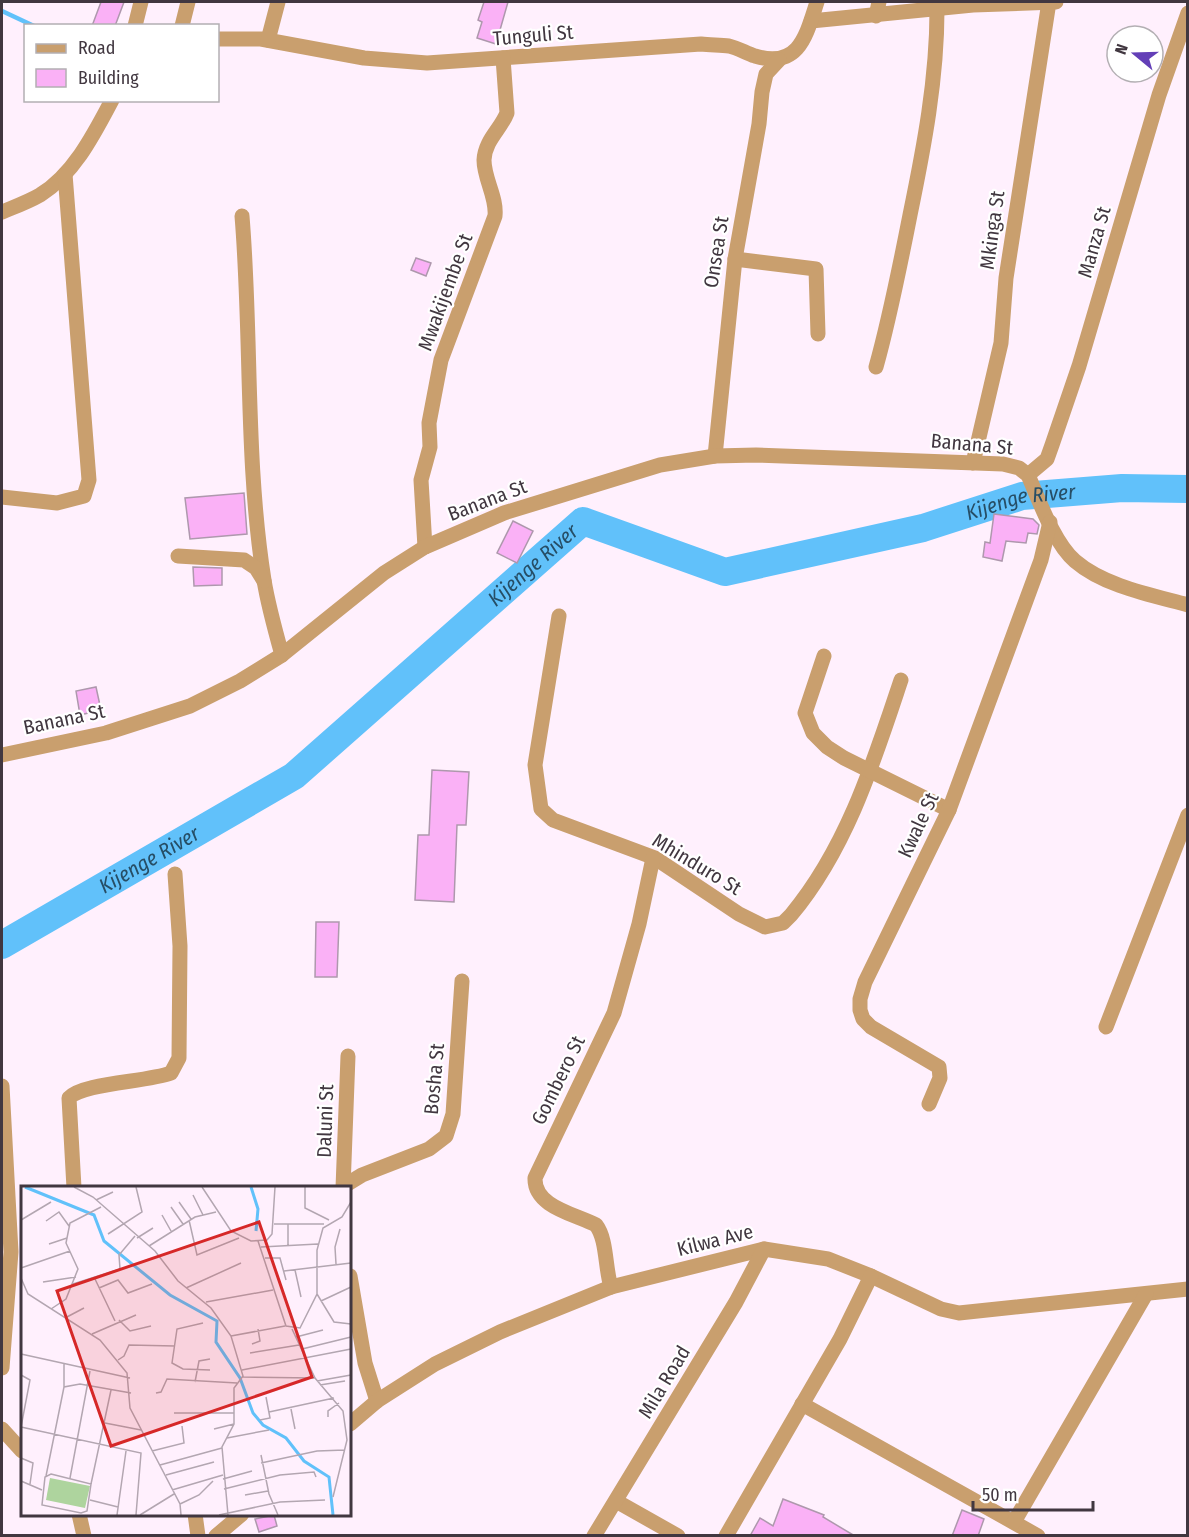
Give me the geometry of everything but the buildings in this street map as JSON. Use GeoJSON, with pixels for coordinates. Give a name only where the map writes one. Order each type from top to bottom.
{"type":"FeatureCollection","features":[{"type":"Feature","properties":{"kind":"street"},"geometry":{"type":"LineString","coordinates":[[136,24],[141,2]]}},
{"type":"Feature","properties":{"kind":"street"},"geometry":{"type":"LineString","coordinates":[[182,24],[188,2]]}},
{"type":"Feature","properties":{"kind":"street"},"geometry":{"type":"LineString","coordinates":[[268,40],[278,2]]}},
{"type":"Feature","properties":{"kind":"street"},"geometry":{"type":"LineString","coordinates":[[779,60],[790,56],[802,42],[817,2]]}},
{"type":"Feature","properties":{"kind":"street"},"geometry":{"type":"LineString","coordinates":[[811,21],[878,9],[937,10],[973,3],[1051,2]]}},
{"type":"Feature","properties":{"kind":"street","name":"Mkinga St"},"geometry":{"type":"LineString","coordinates":[[973,463],[1001,343],[1006,278],[1051,2]]}},
{"type":"Feature","properties":{"kind":"street"},"geometry":{"type":"LineString","coordinates":[[876,367],[892,312],[923,151],[934,72],[937,10]]}},
{"type":"Feature","properties":{"kind":"street","name":"Manza St"},"geometry":{"type":"LineString","coordinates":[[1030,479],[1047,459],[1052,446],[1079,366],[1160,95],[1188,13]]}},
{"type":"Feature","properties":{"kind":"street","name":"Tunguli St"},"geometry":{"type":"LineString","coordinates":[[219,39],[268,40],[364,58],[427,63],[701,44],[729,46],[756,56],[779,60]]}},
{"type":"Feature","properties":{"kind":"street","name":"Mwakijembe St"},"geometry":{"type":"LineString","coordinates":[[425,547],[421,480],[430,447],[429,423],[436,382],[441,360],[495,216],[496,208],[484,161],[494,131],[507,113],[503,58]]}},
{"type":"Feature","properties":{"kind":"street","name":"Onsea St"},"geometry":{"type":"LineString","coordinates":[[715,456],[735,259],[766,74],[779,60]]}},
{"type":"Feature","properties":{"kind":"street"},"geometry":{"type":"LineString","coordinates":[[2,212],[40,195],[65,174],[92,138],[111,102]]}},
{"type":"Feature","properties":{"kind":"street"},"geometry":{"type":"LineString","coordinates":[[2,497],[57,503],[84,496],[88,490],[65,174]]}},
{"type":"Feature","properties":{"kind":"street"},"geometry":{"type":"LineString","coordinates":[[242,216],[252,446],[264,581],[282,655]]}},
{"type":"Feature","properties":{"kind":"street"},"geometry":{"type":"LineString","coordinates":[[735,259],[816,268],[818,334]]}},
{"type":"Feature","properties":{"kind":"street","name":"Banana St"},"geometry":{"type":"LineString","coordinates":[[2,755],[106,733],[190,706],[240,681],[282,655],[375,580],[425,547],[504,513],[660,465],[715,456],[798,456],[973,463],[1019,468],[1030,479]]}},
{"type":"Feature","properties":{"kind":"street"},"geometry":{"type":"LineString","coordinates":[[1030,479],[1063,548],[1075,561],[1089,570],[1124,585],[1188,605]]}},
{"type":"Feature","properties":{"kind":"street","name":"Kwale St"},"geometry":{"type":"LineString","coordinates":[[929,1104],[940,1078],[939,1067],[872,1027],[863,1019],[860,999],[874,963],[949,810],[1041,560],[1047,515]]}},
{"type":"Feature","properties":{"kind":"street"},"geometry":{"type":"LineString","coordinates":[[178,556],[244,560],[256,568],[264,581]]}},
{"type":"Feature","properties":{"kind":"street","name":"Mhinduro St"},"geometry":{"type":"LineString","coordinates":[[559,616],[535,765],[541,809],[553,820],[653,858],[758,925],[765,927],[783,922],[799,906],[828,859],[871,771],[901,680]]}},
{"type":"Feature","properties":{"kind":"street"},"geometry":{"type":"LineString","coordinates":[[824,656],[808,699],[805,713],[807,724],[826,747],[949,810]]}},
{"type":"Feature","properties":{"kind":"street"},"geometry":{"type":"LineString","coordinates":[[1106,1027],[1188,815]]}},
{"type":"Feature","properties":{"kind":"street","name":"Gombero St"},"geometry":{"type":"LineString","coordinates":[[611,1287],[605,1268],[602,1232],[584,1219],[545,1201],[539,1194],[536,1178],[614,1013],[639,924],[653,858]]}},
{"type":"Feature","properties":{"kind":"street"},"geometry":{"type":"LineString","coordinates":[[74,1186],[69,1098],[80,1089],[154,1080],[171,1073],[179,1058],[180,946],[175,874]]}},
{"type":"Feature","properties":{"kind":"street","name":"Bosha St"},"geometry":{"type":"LineString","coordinates":[[345,1186],[362,1175],[429,1149],[446,1136],[453,1114],[462,981]]}},
{"type":"Feature","properties":{"kind":"street","name":"Daluni St"},"geometry":{"type":"LineString","coordinates":[[343,1186],[348,1056]]}},
{"type":"Feature","properties":{"kind":"street"},"geometry":{"type":"LineString","coordinates":[[2,1086],[17,1252],[2,1368]]}},
{"type":"Feature","properties":{"kind":"street","name":"Kilwa Ave"},"geometry":{"type":"LineString","coordinates":[[351,1423],[377,1401],[435,1364],[500,1332],[611,1287],[764,1249],[776,1248],[828,1259],[871,1276],[941,1309],[959,1313],[1188,1289]]}},
{"type":"Feature","properties":{"kind":"street","name":"Mila Road"},"geometry":{"type":"LineString","coordinates":[[594,1536],[736,1302],[764,1249]]}},
{"type":"Feature","properties":{"kind":"street"},"geometry":{"type":"LineString","coordinates":[[726,1536],[840,1339],[871,1276]]}},
{"type":"Feature","properties":{"kind":"street"},"geometry":{"type":"LineString","coordinates":[[351,1282],[365,1363],[377,1401]]}},
{"type":"Feature","properties":{"kind":"street"},"geometry":{"type":"LineString","coordinates":[[1014,1522],[1146,1294]]}},
{"type":"Feature","properties":{"kind":"street"},"geometry":{"type":"LineString","coordinates":[[802,1404],[1038,1536]]}},
{"type":"Feature","properties":{"kind":"street"},"geometry":{"type":"LineString","coordinates":[[2,1430],[21,1449]]}},
{"type":"Feature","properties":{"kind":"street"},"geometry":{"type":"LineString","coordinates":[[616,1501],[678,1536]]}},
{"type":"Feature","properties":{"kind":"street"},"geometry":{"type":"LineString","coordinates":[[79,1516],[84,1536]]}},
{"type":"Feature","properties":{"kind":"street"},"geometry":{"type":"LineString","coordinates":[[195,1516],[198,1536]]}},
{"type":"Feature","properties":{"kind":"street"},"geometry":{"type":"LineString","coordinates":[[216,1536],[241,1516]]}},
{"type":"Feature","properties":{"kind":"waterway"},"geometry":{"type":"LineString","coordinates":[[2,11],[30,24]]}},
{"type":"Feature","properties":{"kind":"waterway","name":"Kijenge River"},"geometry":{"type":"LineString","coordinates":[[2,945],[294,776],[583,521],[725,572],[923,528],[1022,496],[1122,488],[1188,489]]}}]}
